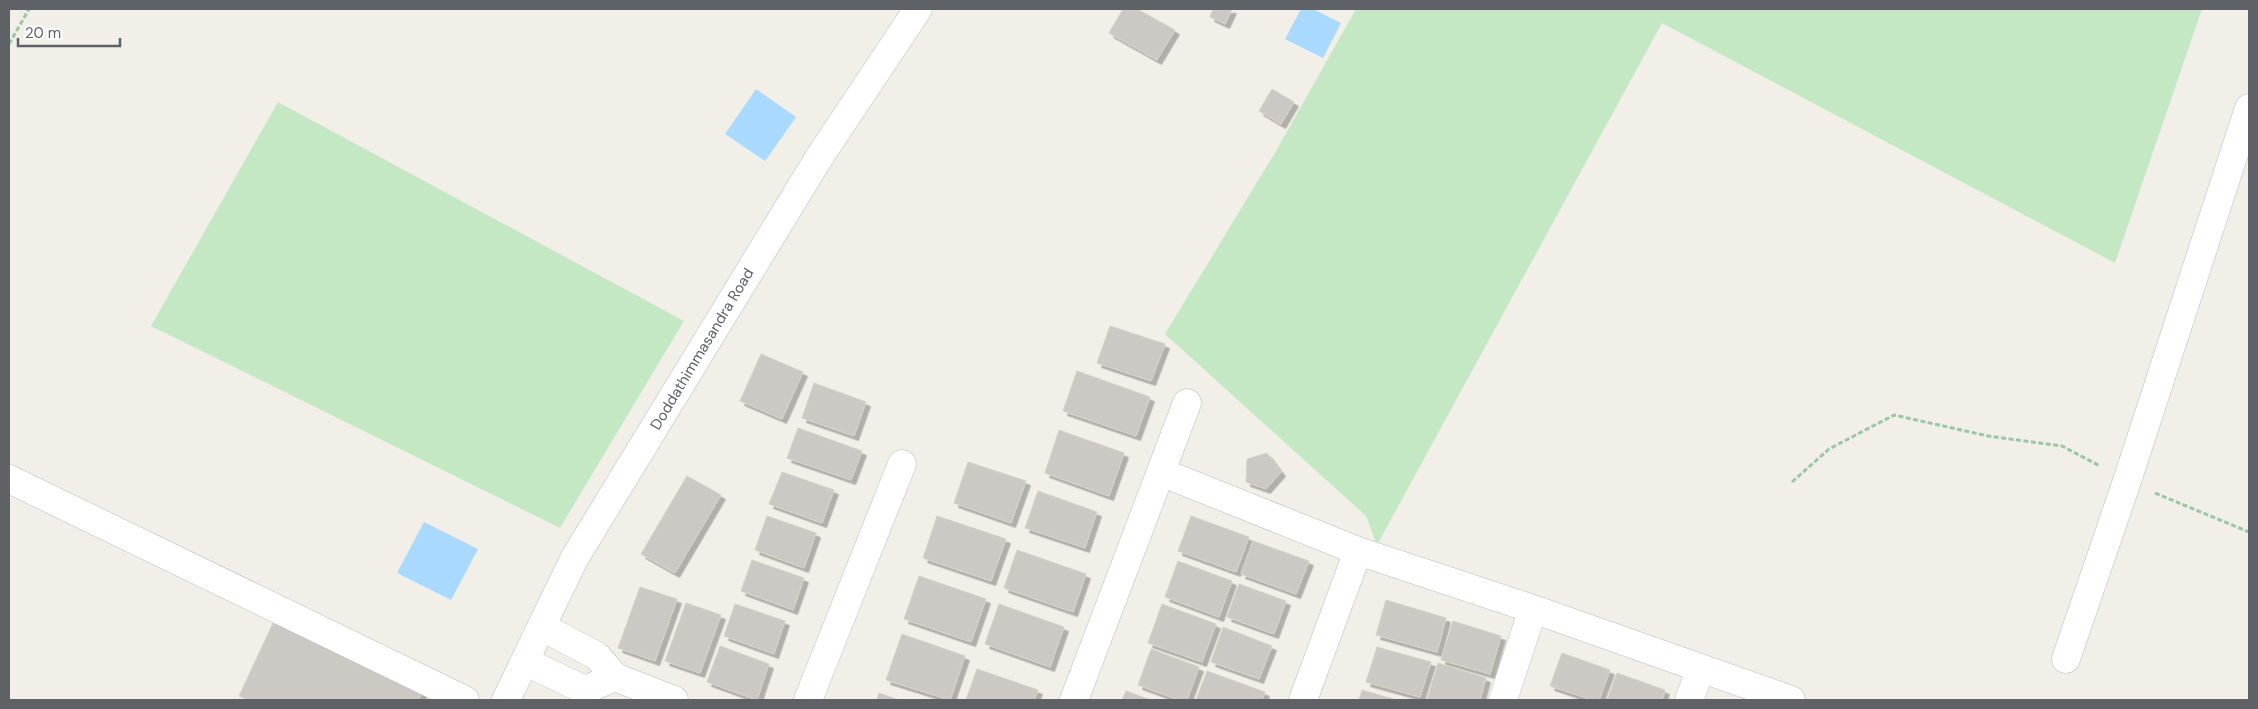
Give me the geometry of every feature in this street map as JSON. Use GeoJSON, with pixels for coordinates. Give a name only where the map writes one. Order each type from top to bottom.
{"type":"FeatureCollection","features":[{"type":"Feature","properties":{"kind":"street","name":"Doddathimmasandra Road"},"geometry":{"type":"LineString","coordinates":[[506,700],[579,551],[820,156],[918,9]]}},
{"type":"Feature","properties":{"kind":"street"},"geometry":{"type":"LineString","coordinates":[[2066,658],[2127,481],[2249,108]]}},
{"type":"Feature","properties":{"kind":"street"},"geometry":{"type":"LineString","coordinates":[[1074,700],[1187,403]]}},
{"type":"Feature","properties":{"kind":"street"},"geometry":{"type":"LineString","coordinates":[[808,700],[902,464]]}},
{"type":"Feature","properties":{"kind":"street"},"geometry":{"type":"LineString","coordinates":[[1161,472],[1358,551],[1533,609],[1791,700]]}},
{"type":"Feature","properties":{"kind":"street"},"geometry":{"type":"LineString","coordinates":[[9,479],[465,700]]}},
{"type":"Feature","properties":{"kind":"street"},"geometry":{"type":"LineString","coordinates":[[1303,700],[1358,551]]}},
{"type":"Feature","properties":{"kind":"street"},"geometry":{"type":"LineString","coordinates":[[1503,700],[1533,609]]}},
{"type":"Feature","properties":{"kind":"street"},"geometry":{"type":"LineString","coordinates":[[542,627],[597,656],[616,676],[674,700]]}},
{"type":"Feature","properties":{"kind":"street"},"geometry":{"type":"LineString","coordinates":[[526,662],[585,690],[616,676]]}},
{"type":"Feature","properties":{"kind":"street"},"geometry":{"type":"LineString","coordinates":[[1689,700],[1701,668]]}},
{"type":"Feature","properties":{"kind":"path"},"geometry":{"type":"LineString","coordinates":[[9,44],[30,9]]}},
{"type":"Feature","properties":{"kind":"path"},"geometry":{"type":"LineString","coordinates":[[1792,482],[1829,449],[1894,415],[1988,436],[2062,446],[2127,481],[2249,532]]}},
{"type":"Feature","properties":{"kind":"green space"},"geometry":{"type":"Polygon","coordinates":[[[1356,9],[2202,9],[2115,263],[1662,23],[1377,545],[1366,516],[1165,334],[1276,151],[1356,9]]]}},
{"type":"Feature","properties":{"kind":"green space"},"geometry":{"type":"Polygon","coordinates":[[[278,102],[684,321],[560,528],[151,326],[278,102]]]}},
{"type":"Feature","properties":{"kind":"water"},"geometry":{"type":"Polygon","coordinates":[[[1301,9],[1313,9],[1341,23],[1323,58],[1285,39],[1301,9]]]}},
{"type":"Feature","properties":{"kind":"water"},"geometry":{"type":"Polygon","coordinates":[[[756,89],[796,117],[765,161],[725,134],[756,89]]]}},
{"type":"Feature","properties":{"kind":"water"},"geometry":{"type":"Polygon","coordinates":[[[424,522],[478,549],[451,600],[397,573],[424,522]]]}},
{"type":"Feature","properties":{"kind":"building"},"geometry":{"type":"Polygon","coordinates":[[[1123,9],[1137,9],[1175,30],[1157,60],[1109,33],[1123,9]]]}},
{"type":"Feature","properties":{"kind":"building"},"geometry":{"type":"Polygon","coordinates":[[[1213,9],[1232,9],[1225,24],[1210,17],[1213,9]]]}},
{"type":"Feature","properties":{"kind":"building"},"geometry":{"type":"Polygon","coordinates":[[[1272,89],[1294,102],[1281,124],[1259,111],[1272,89]]]}},
{"type":"Feature","properties":{"kind":"building"},"geometry":{"type":"Polygon","coordinates":[[[1110,326],[1165,344],[1151,381],[1097,363],[1110,326]]]}},
{"type":"Feature","properties":{"kind":"building"},"geometry":{"type":"Polygon","coordinates":[[[761,354],[803,372],[782,419],[740,401],[761,354]]]}},
{"type":"Feature","properties":{"kind":"building"},"geometry":{"type":"Polygon","coordinates":[[[1077,371],[1150,397],[1136,436],[1063,411],[1077,371]]]}},
{"type":"Feature","properties":{"kind":"building"},"geometry":{"type":"Polygon","coordinates":[[[814,383],[866,402],[854,436],[802,418],[814,383]]]}},
{"type":"Feature","properties":{"kind":"building"},"geometry":{"type":"Polygon","coordinates":[[[798,428],[862,451],[851,480],[787,458],[798,428]]]}},
{"type":"Feature","properties":{"kind":"building"},"geometry":{"type":"Polygon","coordinates":[[[1059,430],[1124,453],[1109,496],[1045,473],[1059,430]]]}},
{"type":"Feature","properties":{"kind":"building"},"geometry":{"type":"Polygon","coordinates":[[[1267,453],[1281,472],[1266,489],[1246,482],[1247,459],[1267,453]]]}},
{"type":"Feature","properties":{"kind":"building"},"geometry":{"type":"Polygon","coordinates":[[[968,462],[1026,481],[1011,523],[954,503],[968,462]]]}},
{"type":"Feature","properties":{"kind":"building"},"geometry":{"type":"Polygon","coordinates":[[[782,472],[834,490],[822,523],[769,504],[782,472]]]}},
{"type":"Feature","properties":{"kind":"building"},"geometry":{"type":"Polygon","coordinates":[[[687,476],[721,495],[675,573],[641,554],[687,476]]]}},
{"type":"Feature","properties":{"kind":"building"},"geometry":{"type":"Polygon","coordinates":[[[1038,491],[1097,512],[1085,548],[1025,528],[1038,491]]]}},
{"type":"Feature","properties":{"kind":"building"},"geometry":{"type":"Polygon","coordinates":[[[767,516],[816,533],[804,568],[755,550],[767,516]]]}},
{"type":"Feature","properties":{"kind":"building"},"geometry":{"type":"Polygon","coordinates":[[[937,516],[1006,539],[991,581],[923,558],[937,516]]]}},
{"type":"Feature","properties":{"kind":"building"},"geometry":{"type":"Polygon","coordinates":[[[1191,516],[1249,537],[1236,572],[1178,551],[1191,516]]]}},
{"type":"Feature","properties":{"kind":"building"},"geometry":{"type":"Polygon","coordinates":[[[1253,541],[1309,561],[1296,594],[1241,574],[1253,541]]]}},
{"type":"Feature","properties":{"kind":"building"},"geometry":{"type":"Polygon","coordinates":[[[1017,550],[1086,574],[1073,612],[1004,588],[1017,550]]]}},
{"type":"Feature","properties":{"kind":"building"},"geometry":{"type":"Polygon","coordinates":[[[752,560],[804,578],[793,610],[741,591],[752,560]]]}},
{"type":"Feature","properties":{"kind":"building"},"geometry":{"type":"Polygon","coordinates":[[[1178,561],[1232,581],[1219,617],[1165,597],[1178,561]]]}},
{"type":"Feature","properties":{"kind":"building"},"geometry":{"type":"Polygon","coordinates":[[[919,576],[986,599],[971,642],[904,619],[919,576]]]}},
{"type":"Feature","properties":{"kind":"building"},"geometry":{"type":"Polygon","coordinates":[[[1239,584],[1286,601],[1274,634],[1227,617],[1239,584]]]}},
{"type":"Feature","properties":{"kind":"building"},"geometry":{"type":"Polygon","coordinates":[[[640,587],[677,599],[655,661],[618,648],[640,587]]]}},
{"type":"Feature","properties":{"kind":"building"},"geometry":{"type":"Polygon","coordinates":[[[1386,600],[1446,618],[1437,652],[1376,635],[1386,600]]]}},
{"type":"Feature","properties":{"kind":"building"},"geometry":{"type":"Polygon","coordinates":[[[686,603],[721,615],[700,673],[665,661],[686,603]]]}},
{"type":"Feature","properties":{"kind":"building"},"geometry":{"type":"Polygon","coordinates":[[[735,604],[785,621],[774,654],[724,636],[735,604]]]}},
{"type":"Feature","properties":{"kind":"building"},"geometry":{"type":"Polygon","coordinates":[[[999,604],[1064,627],[1050,667],[985,644],[999,604]]]}},
{"type":"Feature","properties":{"kind":"building"},"geometry":{"type":"Polygon","coordinates":[[[1162,604],[1216,624],[1202,662],[1148,643],[1162,604]]]}},
{"type":"Feature","properties":{"kind":"building"},"geometry":{"type":"Polygon","coordinates":[[[274,621],[423,691],[418,700],[249,700],[239,696],[274,621]]]}},
{"type":"Feature","properties":{"kind":"building"},"geometry":{"type":"Polygon","coordinates":[[[1453,621],[1501,636],[1490,674],[1441,660],[1453,621]]]}},
{"type":"Feature","properties":{"kind":"building"},"geometry":{"type":"Polygon","coordinates":[[[1223,627],[1272,646],[1259,679],[1211,662],[1223,627]]]}},
{"type":"Feature","properties":{"kind":"building"},"geometry":{"type":"Polygon","coordinates":[[[902,634],[965,656],[950,700],[886,680],[902,634]]]}},
{"type":"Feature","properties":{"kind":"building"},"geometry":{"type":"Polygon","coordinates":[[[720,646],[769,664],[757,700],[707,682],[720,646]]]}},
{"type":"Feature","properties":{"kind":"building"},"geometry":{"type":"Polygon","coordinates":[[[1377,647],[1431,662],[1420,697],[1366,682],[1377,647]]]}},
{"type":"Feature","properties":{"kind":"building"},"geometry":{"type":"Polygon","coordinates":[[[1151,649],[1199,667],[1187,700],[1179,700],[1138,685],[1151,649]]]}},
{"type":"Feature","properties":{"kind":"building"},"geometry":{"type":"Polygon","coordinates":[[[1562,653],[1610,670],[1599,700],[1592,700],[1550,686],[1562,653]]]}},
{"type":"Feature","properties":{"kind":"building"},"geometry":{"type":"Polygon","coordinates":[[[1438,663],[1486,678],[1480,700],[1427,700],[1438,663]]]}},
{"type":"Feature","properties":{"kind":"building"},"geometry":{"type":"Polygon","coordinates":[[[977,669],[1038,690],[1034,700],[966,700],[977,669]]]}},
{"type":"Feature","properties":{"kind":"building"},"geometry":{"type":"Polygon","coordinates":[[[1207,671],[1265,692],[1262,700],[1196,700],[1207,671]]]}},
{"type":"Feature","properties":{"kind":"building"},"geometry":{"type":"Polygon","coordinates":[[[1617,673],[1665,690],[1662,700],[1607,700],[1617,673]]]}},
{"type":"Feature","properties":{"kind":"building"},"geometry":{"type":"Polygon","coordinates":[[[1362,690],[1397,700],[1359,700],[1362,690]]]}},
{"type":"Feature","properties":{"kind":"building"},"geometry":{"type":"Polygon","coordinates":[[[1126,691],[1151,700],[1122,700],[1126,691]]]}},
{"type":"Feature","properties":{"kind":"building"},"geometry":{"type":"Polygon","coordinates":[[[879,693],[899,700],[877,700],[879,693]]]}}]}
